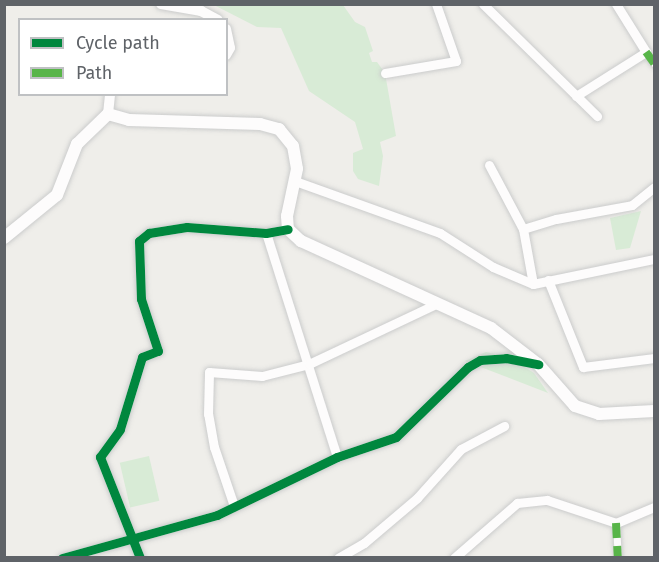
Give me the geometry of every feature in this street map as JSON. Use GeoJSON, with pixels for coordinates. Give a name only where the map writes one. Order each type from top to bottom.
{"type":"FeatureCollection","features":[{"type":"Feature","properties":{"kind":"main road"},"geometry":{"type":"LineString","coordinates":[[4,238],[57,195],[77,144],[108,114],[129,120],[260,124],[279,129],[293,146],[297,169],[286,216],[288,230],[300,241],[491,328],[538,364],[575,406],[589,412],[654,411]]}},
{"type":"Feature","properties":{"kind":"street"},"geometry":{"type":"LineString","coordinates":[[161,4],[201,11],[214,18]]}},
{"type":"Feature","properties":{"kind":"street"},"geometry":{"type":"LineString","coordinates":[[385,73],[456,62],[436,4]]}},
{"type":"Feature","properties":{"kind":"street"},"geometry":{"type":"LineString","coordinates":[[483,4],[597,116]]}},
{"type":"Feature","properties":{"kind":"street"},"geometry":{"type":"LineString","coordinates":[[616,4],[654,63]]}},
{"type":"Feature","properties":{"kind":"street"},"geometry":{"type":"LineString","coordinates":[[576,96],[646,52]]}},
{"type":"Feature","properties":{"kind":"street"},"geometry":{"type":"LineString","coordinates":[[108,114],[110,96]]}},
{"type":"Feature","properties":{"kind":"street"},"geometry":{"type":"LineString","coordinates":[[489,165],[523,230],[533,284]]}},
{"type":"Feature","properties":{"kind":"street"},"geometry":{"type":"LineString","coordinates":[[295,181],[440,233],[493,267],[533,284],[654,259]]}},
{"type":"Feature","properties":{"kind":"street"},"geometry":{"type":"LineString","coordinates":[[523,230],[556,219],[632,205],[651,194],[654,187]]}},
{"type":"Feature","properties":{"kind":"street"},"geometry":{"type":"LineString","coordinates":[[140,558],[100,457],[120,429],[142,357],[158,351],[141,299],[139,241],[149,233],[187,227],[266,233],[288,230]]}},
{"type":"Feature","properties":{"kind":"street"},"geometry":{"type":"LineString","coordinates":[[266,233],[337,457]]}},
{"type":"Feature","properties":{"kind":"street"},"geometry":{"type":"LineString","coordinates":[[548,280],[582,367],[654,358]]}},
{"type":"Feature","properties":{"kind":"street"},"geometry":{"type":"LineString","coordinates":[[234,506],[214,447],[208,414],[208,372],[262,376],[309,364],[436,304]]}},
{"type":"Feature","properties":{"kind":"street"},"geometry":{"type":"LineString","coordinates":[[62,558],[217,515],[337,457],[384,442],[409,429],[468,367],[480,360],[506,358],[538,364]]}},
{"type":"Feature","properties":{"kind":"street"},"geometry":{"type":"LineString","coordinates":[[338,558],[364,543],[417,498],[461,449],[504,426]]}},
{"type":"Feature","properties":{"kind":"street"},"geometry":{"type":"LineString","coordinates":[[454,558],[505,510],[536,499],[616,523],[654,507]]}},
{"type":"Feature","properties":{"kind":"street"},"geometry":{"type":"LineString","coordinates":[[616,523],[618,558]]}},
{"type":"Feature","properties":{"kind":"green space"},"geometry":{"type":"Polygon","coordinates":[[[214,5],[343,5],[355,22],[365,27],[373,51],[369,53],[372,62],[377,62],[385,73],[396,136],[380,142],[383,156],[379,186],[358,179],[353,171],[353,153],[363,149],[355,122],[309,91],[281,28],[257,27],[214,5]]]}},
{"type":"Feature","properties":{"kind":"green space"},"geometry":{"type":"Polygon","coordinates":[[[641,211],[630,248],[616,250],[610,218],[641,211]]]}},
{"type":"Feature","properties":{"kind":"green space"},"geometry":{"type":"Polygon","coordinates":[[[486,352],[511,358],[534,373],[548,393],[465,361],[486,352]]]}},
{"type":"Feature","properties":{"kind":"green space"},"geometry":{"type":"Polygon","coordinates":[[[149,456],[159,501],[130,508],[120,463],[149,456]]]}},
{"type":"Feature","properties":{"kind":"marked path"},"geometry":{"type":"LineString","coordinates":[[646,52],[654,63]]}},
{"type":"Feature","properties":{"kind":"marked path"},"geometry":{"type":"LineString","coordinates":[[616,523],[618,558]]}},
{"type":"Feature","properties":{"kind":"cycle path"},"geometry":{"type":"LineString","coordinates":[[140,558],[100,457],[120,429],[142,357],[158,351],[141,299],[139,241],[149,233],[187,227],[266,233],[288,229]]}},
{"type":"Feature","properties":{"kind":"cycle path"},"geometry":{"type":"LineString","coordinates":[[62,558],[217,515],[337,457],[396,437],[468,367],[480,360],[506,358],[538,364]]}}]}
